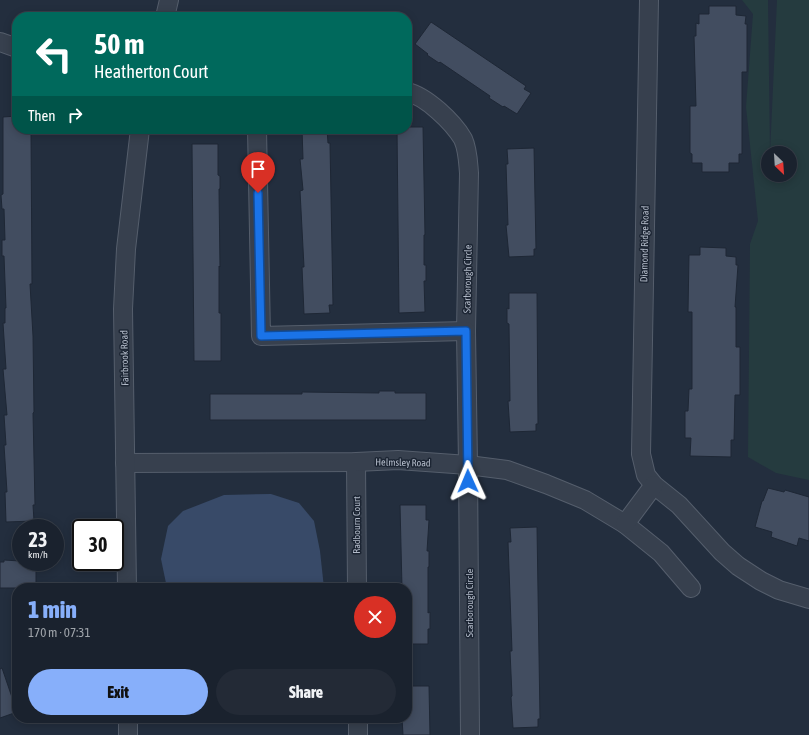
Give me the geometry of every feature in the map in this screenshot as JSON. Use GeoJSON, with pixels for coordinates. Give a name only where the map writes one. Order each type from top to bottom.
{"type":"FeatureCollection","features":[{"type":"Feature","properties":{"kind":"street"},"geometry":{"type":"LineString","coordinates":[[165,12],[169,0]]}},
{"type":"Feature","properties":{"kind":"street","name":"Diamond Ridge Road"},"geometry":{"type":"LineString","coordinates":[[649,0],[641,454],[646,475],[654,485],[679,505],[722,552],[738,566],[761,581],[779,590],[809,599]]}},
{"type":"Feature","properties":{"kind":"street"},"geometry":{"type":"LineString","coordinates":[[0,42],[12,46]]}},
{"type":"Feature","properties":{"kind":"street","name":"Scarborough Circle"},"geometry":{"type":"LineString","coordinates":[[412,93],[432,106],[451,123],[463,140],[468,156],[466,331],[470,735]]}},
{"type":"Feature","properties":{"kind":"street","name":"Fairbrook Road"},"geometry":{"type":"LineString","coordinates":[[126,583],[123,309],[126,249],[139,134]]}},
{"type":"Feature","properties":{"kind":"street"},"geometry":{"type":"LineString","coordinates":[[257,134],[261,336],[466,331]]}},
{"type":"Feature","properties":{"kind":"street","name":"Helmsley Road"},"geometry":{"type":"LineString","coordinates":[[125,463],[356,462],[398,460],[468,465],[507,470],[584,500],[625,524],[661,553],[691,588]]}},
{"type":"Feature","properties":{"kind":"street","name":"Radbourn Court"},"geometry":{"type":"LineString","coordinates":[[356,462],[357,583]]}},
{"type":"Feature","properties":{"kind":"street"},"geometry":{"type":"LineString","coordinates":[[625,524],[654,485]]}},
{"type":"Feature","properties":{"kind":"street"},"geometry":{"type":"LineString","coordinates":[[128,723],[128,735]]}},
{"type":"Feature","properties":{"kind":"street"},"geometry":{"type":"LineString","coordinates":[[358,723],[358,735]]}},
{"type":"Feature","properties":{"kind":"green space"},"geometry":{"type":"Polygon","coordinates":[[[742,0],[768,0],[770,146],[761,146],[761,182],[797,182],[797,146],[770,146],[777,0],[809,0],[809,480],[776,473],[748,457],[750,244],[758,221],[746,107],[753,14],[742,0]]]}},
{"type":"Feature","properties":{"kind":"water"},"geometry":{"type":"Polygon","coordinates":[[[271,494],[299,503],[314,521],[320,551],[323,583],[166,583],[161,559],[168,526],[183,511],[224,495],[271,494]]]}},
{"type":"Feature","properties":{"kind":"building"},"geometry":{"type":"Polygon","coordinates":[[[709,6],[736,6],[736,15],[746,16],[745,24],[747,24],[747,72],[742,72],[742,154],[739,154],[739,163],[729,163],[729,172],[702,172],[702,163],[692,163],[692,154],[690,153],[690,106],[696,106],[694,36],[696,36],[696,23],[699,24],[699,14],[709,14],[709,6]]]}},
{"type":"Feature","properties":{"kind":"building"},"geometry":{"type":"Polygon","coordinates":[[[431,22],[526,86],[524,89],[531,93],[517,114],[489,98],[490,96],[440,62],[439,63],[427,55],[428,54],[415,44],[431,22]]]}},
{"type":"Feature","properties":{"kind":"building"},"geometry":{"type":"Polygon","coordinates":[[[12,116],[12,134],[31,134],[32,284],[30,284],[33,336],[35,505],[33,505],[34,519],[12,519],[12,522],[6,522],[5,492],[7,492],[4,415],[7,415],[3,369],[6,369],[3,323],[5,323],[6,308],[4,256],[2,256],[2,240],[5,240],[4,209],[2,209],[1,195],[3,194],[3,117],[12,116]]]}},
{"type":"Feature","properties":{"kind":"building"},"geometry":{"type":"Polygon","coordinates":[[[412,127],[423,127],[425,235],[424,265],[426,265],[426,281],[424,281],[425,312],[399,313],[397,134],[412,134],[412,127]]]}},
{"type":"Feature","properties":{"kind":"building"},"geometry":{"type":"Polygon","coordinates":[[[302,134],[327,134],[328,143],[330,143],[333,305],[329,305],[330,313],[304,314],[302,267],[304,267],[300,191],[303,190],[300,159],[303,159],[302,134]]]}},
{"type":"Feature","properties":{"kind":"building"},"geometry":{"type":"Polygon","coordinates":[[[192,144],[218,144],[218,175],[220,176],[219,313],[221,313],[221,361],[194,361],[192,144]]]}},
{"type":"Feature","properties":{"kind":"building"},"geometry":{"type":"Polygon","coordinates":[[[534,148],[536,249],[534,249],[534,256],[509,257],[506,225],[508,225],[507,149],[534,148]]]}},
{"type":"Feature","properties":{"kind":"building"},"geometry":{"type":"Polygon","coordinates":[[[700,247],[726,248],[726,256],[736,257],[736,265],[738,265],[735,307],[736,347],[740,347],[740,395],[735,395],[734,440],[731,440],[731,457],[690,456],[691,438],[685,438],[685,411],[688,411],[689,389],[692,389],[692,312],[688,312],[689,255],[700,255],[700,247]]]}},
{"type":"Feature","properties":{"kind":"building"},"geometry":{"type":"Polygon","coordinates":[[[509,293],[537,293],[538,424],[536,424],[536,431],[510,432],[508,401],[510,401],[509,324],[507,323],[509,293]]]}},
{"type":"Feature","properties":{"kind":"building"},"geometry":{"type":"Polygon","coordinates":[[[379,391],[395,391],[395,393],[426,393],[426,420],[210,420],[210,394],[302,394],[302,392],[379,393],[379,391]]]}},
{"type":"Feature","properties":{"kind":"building"},"geometry":{"type":"Polygon","coordinates":[[[768,488],[784,492],[785,490],[809,497],[809,541],[799,538],[797,546],[771,537],[772,532],[755,527],[762,501],[768,488]]]}},
{"type":"Feature","properties":{"kind":"building"},"geometry":{"type":"Polygon","coordinates":[[[400,505],[426,505],[426,520],[429,520],[427,551],[429,551],[428,613],[430,612],[430,629],[428,629],[428,644],[412,644],[412,583],[402,583],[400,505]]]}},
{"type":"Feature","properties":{"kind":"building"},"geometry":{"type":"Polygon","coordinates":[[[537,527],[540,719],[538,719],[538,727],[513,728],[508,542],[511,542],[510,528],[537,527]]]}},
{"type":"Feature","properties":{"kind":"building"},"geometry":{"type":"Polygon","coordinates":[[[4,560],[12,560],[12,571],[36,571],[36,583],[12,583],[12,588],[0,588],[0,562],[4,562],[4,560]]]}},
{"type":"Feature","properties":{"kind":"building"},"geometry":{"type":"Polygon","coordinates":[[[2,668],[12,697],[12,714],[0,718],[0,669],[2,668]]]}},
{"type":"Feature","properties":{"kind":"building"},"geometry":{"type":"Polygon","coordinates":[[[412,686],[429,686],[430,735],[403,735],[402,723],[412,723],[412,686]]]}},
{"type":"Feature","properties":{"kind":"route"},"geometry":{"type":"LineString","coordinates":[[258,193],[261,336],[466,331],[468,481]]}}]}
